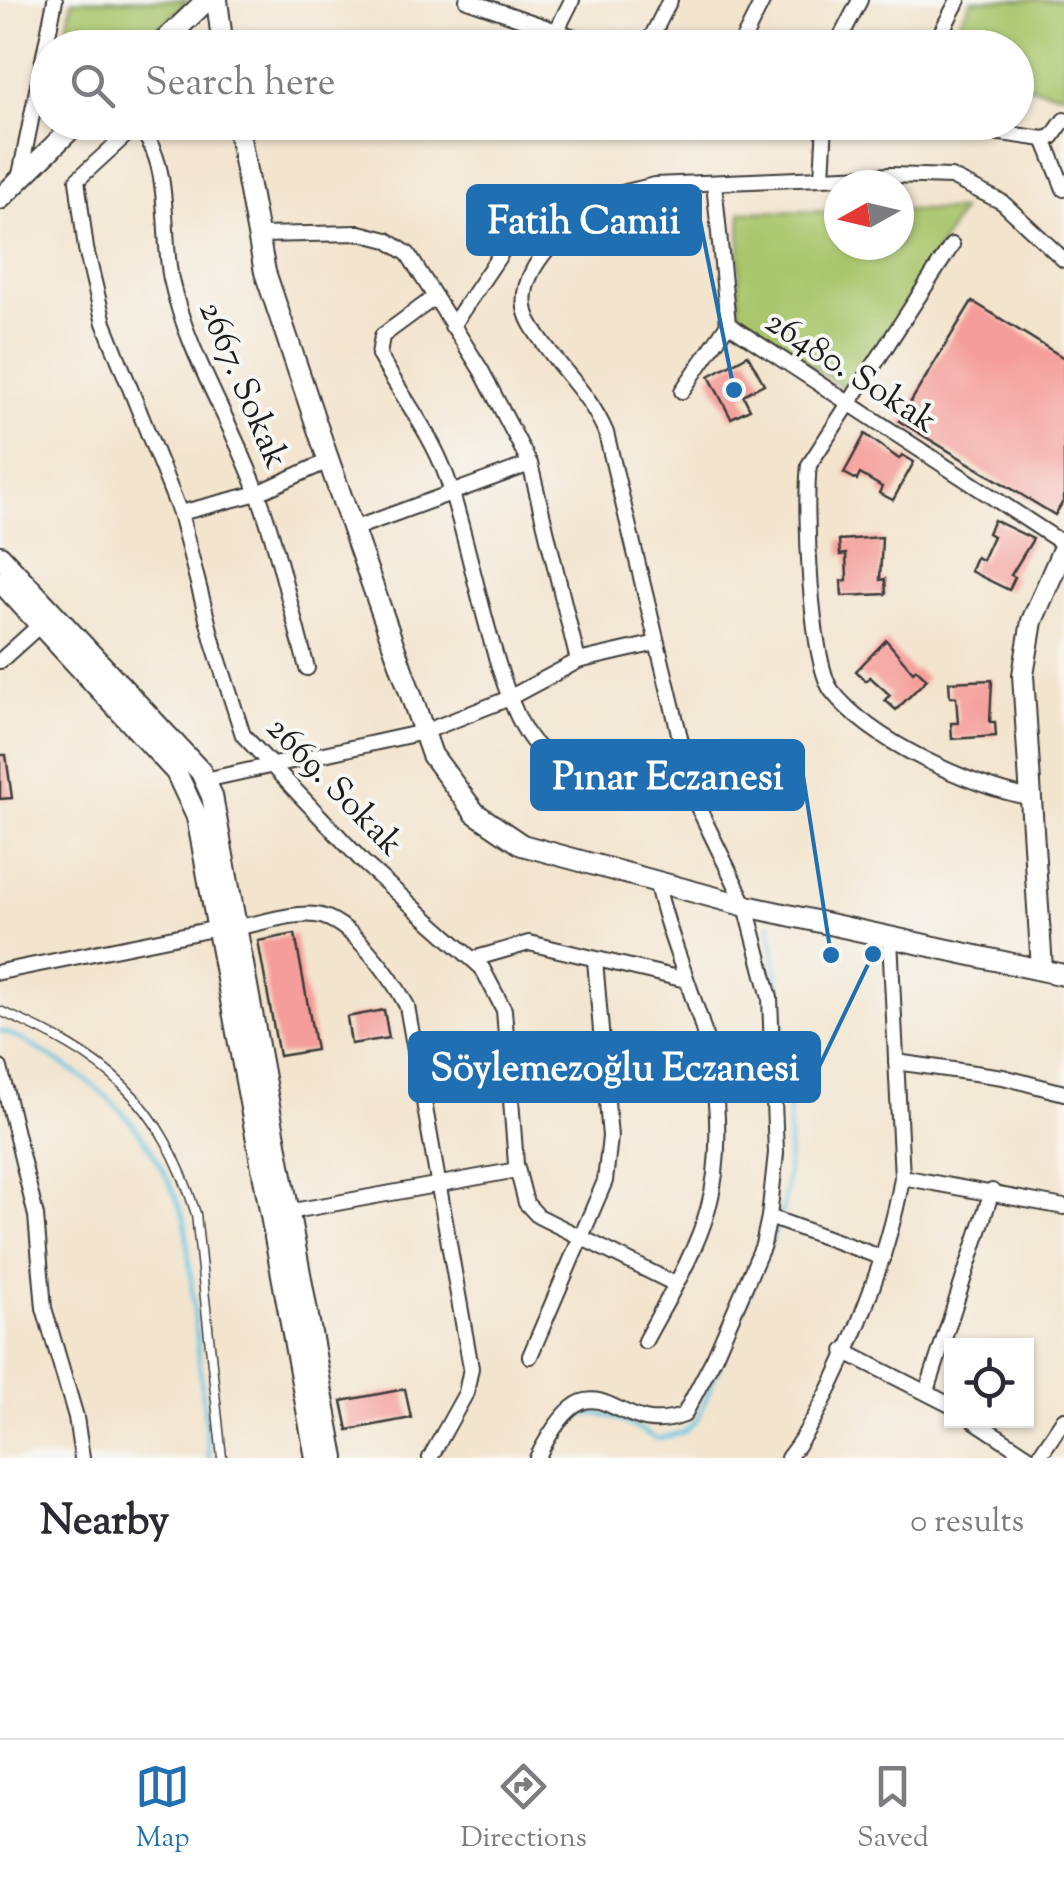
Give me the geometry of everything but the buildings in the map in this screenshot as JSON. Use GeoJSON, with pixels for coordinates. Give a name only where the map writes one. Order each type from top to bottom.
{"type":"FeatureCollection","features":[{"type":"Feature","properties":{"kind":"street"},"geometry":{"type":"LineString","coordinates":[[50,30],[56,0]]}},
{"type":"Feature","properties":{"kind":"street"},"geometry":{"type":"LineString","coordinates":[[177,30],[208,0]]}},
{"type":"Feature","properties":{"kind":"street"},"geometry":{"type":"LineString","coordinates":[[217,0],[219,30]]}},
{"type":"Feature","properties":{"kind":"street"},"geometry":{"type":"LineString","coordinates":[[557,30],[572,0]]}},
{"type":"Feature","properties":{"kind":"street"},"geometry":{"type":"LineString","coordinates":[[655,30],[670,0]]}},
{"type":"Feature","properties":{"kind":"street"},"geometry":{"type":"LineString","coordinates":[[748,30],[763,0]]}},
{"type":"Feature","properties":{"kind":"street"},"geometry":{"type":"LineString","coordinates":[[844,30],[860,0]]}},
{"type":"Feature","properties":{"kind":"street"},"geometry":{"type":"LineString","coordinates":[[942,30],[958,0]]}},
{"type":"Feature","properties":{"kind":"street"},"geometry":{"type":"LineString","coordinates":[[473,2],[550,30]]}},
{"type":"Feature","properties":{"kind":"street"},"geometry":{"type":"LineString","coordinates":[[1034,137],[1052,137],[1064,120]]}},
{"type":"Feature","properties":{"kind":"street"},"geometry":{"type":"LineString","coordinates":[[20,175],[30,126]]}},
{"type":"Feature","properties":{"kind":"street"},"geometry":{"type":"LineString","coordinates":[[1044,138],[1064,189]]}},
{"type":"Feature","properties":{"kind":"street"},"geometry":{"type":"LineString","coordinates":[[0,198],[58,140]]}},
{"type":"Feature","properties":{"kind":"street","name":"2669. Sokak"},"geometry":{"type":"LineString","coordinates":[[121,140],[77,180],[86,248],[104,323],[180,513],[213,642],[243,734],[365,864],[473,959],[504,1010],[517,1170],[526,1203],[538,1216],[676,1284]]}},
{"type":"Feature","properties":{"kind":"street","name":"2667. Sokak"},"geometry":{"type":"LineString","coordinates":[[152,140],[165,243],[181,316],[258,493],[307,668]]}},
{"type":"Feature","properties":{"kind":"street"},"geometry":{"type":"LineString","coordinates":[[239,140],[257,235],[328,461],[432,755],[475,813],[522,845],[746,906],[1064,975]]}},
{"type":"Feature","properties":{"kind":"street"},"geometry":{"type":"LineString","coordinates":[[822,178],[824,140]]}},
{"type":"Feature","properties":{"kind":"street"},"geometry":{"type":"LineString","coordinates":[[538,1458],[556,1420],[569,1406],[592,1400],[630,1411],[644,1421],[664,1422],[684,1415],[714,1358],[762,1245],[776,1152],[770,998],[746,906],[696,804],[598,412],[528,321],[524,285],[556,236],[617,195],[654,186],[822,178],[952,177],[1002,202],[1064,260]]}},
{"type":"Feature","properties":{"kind":"street","name":"26480. Sokak"},"geometry":{"type":"LineString","coordinates":[[714,183],[728,324],[1064,545]]}},
{"type":"Feature","properties":{"kind":"street"},"geometry":{"type":"LineString","coordinates":[[452,326],[510,240],[521,232],[556,236]]}},
{"type":"Feature","properties":{"kind":"street"},"geometry":{"type":"LineString","coordinates":[[257,235],[360,233],[387,240],[408,254],[530,464],[578,661]]}},
{"type":"Feature","properties":{"kind":"street"},"geometry":{"type":"LineString","coordinates":[[952,244],[809,465],[805,493],[824,674],[832,690],[888,736],[985,788],[1031,798]]}},
{"type":"Feature","properties":{"kind":"street"},"geometry":{"type":"LineString","coordinates":[[434,298],[382,336],[379,355],[452,490],[508,699],[534,744],[558,762],[598,779],[691,784]]}},
{"type":"Feature","properties":{"kind":"street"},"geometry":{"type":"LineString","coordinates":[[682,391],[728,324]]}},
{"type":"Feature","properties":{"kind":"street"},"geometry":{"type":"LineString","coordinates":[[180,513],[258,493],[328,461]]}},
{"type":"Feature","properties":{"kind":"street"},"geometry":{"type":"LineString","coordinates":[[352,529],[530,464]]}},
{"type":"Feature","properties":{"kind":"street"},"geometry":{"type":"LineString","coordinates":[[1042,969],[1023,674],[1032,621],[1064,545]]}},
{"type":"Feature","properties":{"kind":"street"},"geometry":{"type":"LineString","coordinates":[[0,556],[205,780],[223,838],[228,928],[316,1458]]}},
{"type":"Feature","properties":{"kind":"street"},"geometry":{"type":"LineString","coordinates":[[0,581],[176,772],[197,817],[228,928],[288,1212],[334,1458]]}},
{"type":"Feature","properties":{"kind":"street"},"geometry":{"type":"LineString","coordinates":[[0,661],[41,624]]}},
{"type":"Feature","properties":{"kind":"street"},"geometry":{"type":"LineString","coordinates":[[205,780],[424,732],[508,699],[578,661],[657,643]]}},
{"type":"Feature","properties":{"kind":"street"},"geometry":{"type":"LineString","coordinates":[[646,1341],[676,1284],[708,1208],[715,1162],[709,1059],[656,880]]}},
{"type":"Feature","properties":{"kind":"street"},"geometry":{"type":"LineString","coordinates":[[0,972],[312,914],[332,919],[390,974],[407,1006],[470,1368],[466,1392],[430,1458]]}},
{"type":"Feature","properties":{"kind":"street"},"geometry":{"type":"LineString","coordinates":[[788,1458],[803,1439],[884,1258],[902,1177],[890,939]]}},
{"type":"Feature","properties":{"kind":"street"},"geometry":{"type":"LineString","coordinates":[[473,959],[529,944],[686,980]]}},
{"type":"Feature","properties":{"kind":"street"},"geometry":{"type":"LineString","coordinates":[[530,1356],[606,1181],[610,1137],[595,960]]}},
{"type":"Feature","properties":{"kind":"street"},"geometry":{"type":"LineString","coordinates":[[896,1062],[1003,1077],[1064,1094]]}},
{"type":"Feature","properties":{"kind":"street"},"geometry":{"type":"LineString","coordinates":[[0,1068],[36,1216],[44,1308],[76,1417],[82,1458]]}},
{"type":"Feature","properties":{"kind":"street"},"geometry":{"type":"LineString","coordinates":[[288,1212],[517,1170]]}},
{"type":"Feature","properties":{"kind":"street"},"geometry":{"type":"LineString","coordinates":[[902,1177],[1064,1207]]}},
{"type":"Feature","properties":{"kind":"street"},"geometry":{"type":"LineString","coordinates":[[928,1391],[992,1191]]}},
{"type":"Feature","properties":{"kind":"street"},"geometry":{"type":"LineString","coordinates":[[769,1217],[884,1258]]}},
{"type":"Feature","properties":{"kind":"street"},"geometry":{"type":"LineString","coordinates":[[844,1351],[944,1401]]}},
{"type":"Feature","properties":{"kind":"street"},"geometry":{"type":"LineString","coordinates":[[986,1428],[1034,1458],[1064,1418]]}},
{"type":"Feature","properties":{"kind":"lane"},"geometry":{"type":"LineString","coordinates":[[0,1012],[90,1055],[136,1098],[180,1170],[196,1214],[222,1458]]}},
{"type":"Feature","properties":{"kind":"green space"},"geometry":{"type":"Polygon","coordinates":[[[72,0],[188,0],[157,30],[67,30],[72,0]]]}},
{"type":"Feature","properties":{"kind":"green space"},"geometry":{"type":"Polygon","coordinates":[[[972,0],[1064,0],[1064,94],[1034,88],[1034,30],[955,30],[972,0]]]}},
{"type":"Feature","properties":{"kind":"green space"},"geometry":{"type":"Polygon","coordinates":[[[914,210],[961,210],[853,394],[742,320],[738,306],[741,212],[824,211],[824,260],[914,260],[914,210]]]}},
{"type":"Feature","properties":{"kind":"waterway"},"geometry":{"type":"LineString","coordinates":[[770,924],[784,1031],[789,1113],[786,1188],[780,1218]]}},
{"type":"Feature","properties":{"kind":"waterway"},"geometry":{"type":"LineString","coordinates":[[0,1031],[74,1071],[96,1088],[133,1125],[162,1168],[185,1221],[209,1458]]}},
{"type":"Feature","properties":{"kind":"waterway"},"geometry":{"type":"LineString","coordinates":[[570,1418],[605,1415],[658,1439],[684,1432],[697,1420],[777,1227]]}},
{"type":"Feature","properties":{"kind":"waterway"},"geometry":{"type":"LineString","coordinates":[[549,1458],[564,1426]]}},
{"type":"Feature","properties":{"kind":"place","name":"Fatih Camii"},"geometry":{"type":"Point","coordinates":[734,390]}},
{"type":"Feature","properties":{"kind":"place","name":"Söylemezoğlu Eczanesi"},"geometry":{"type":"Point","coordinates":[873,954]}},
{"type":"Feature","properties":{"kind":"place","name":"Pınar Eczanesi"},"geometry":{"type":"Point","coordinates":[831,955]}}]}
